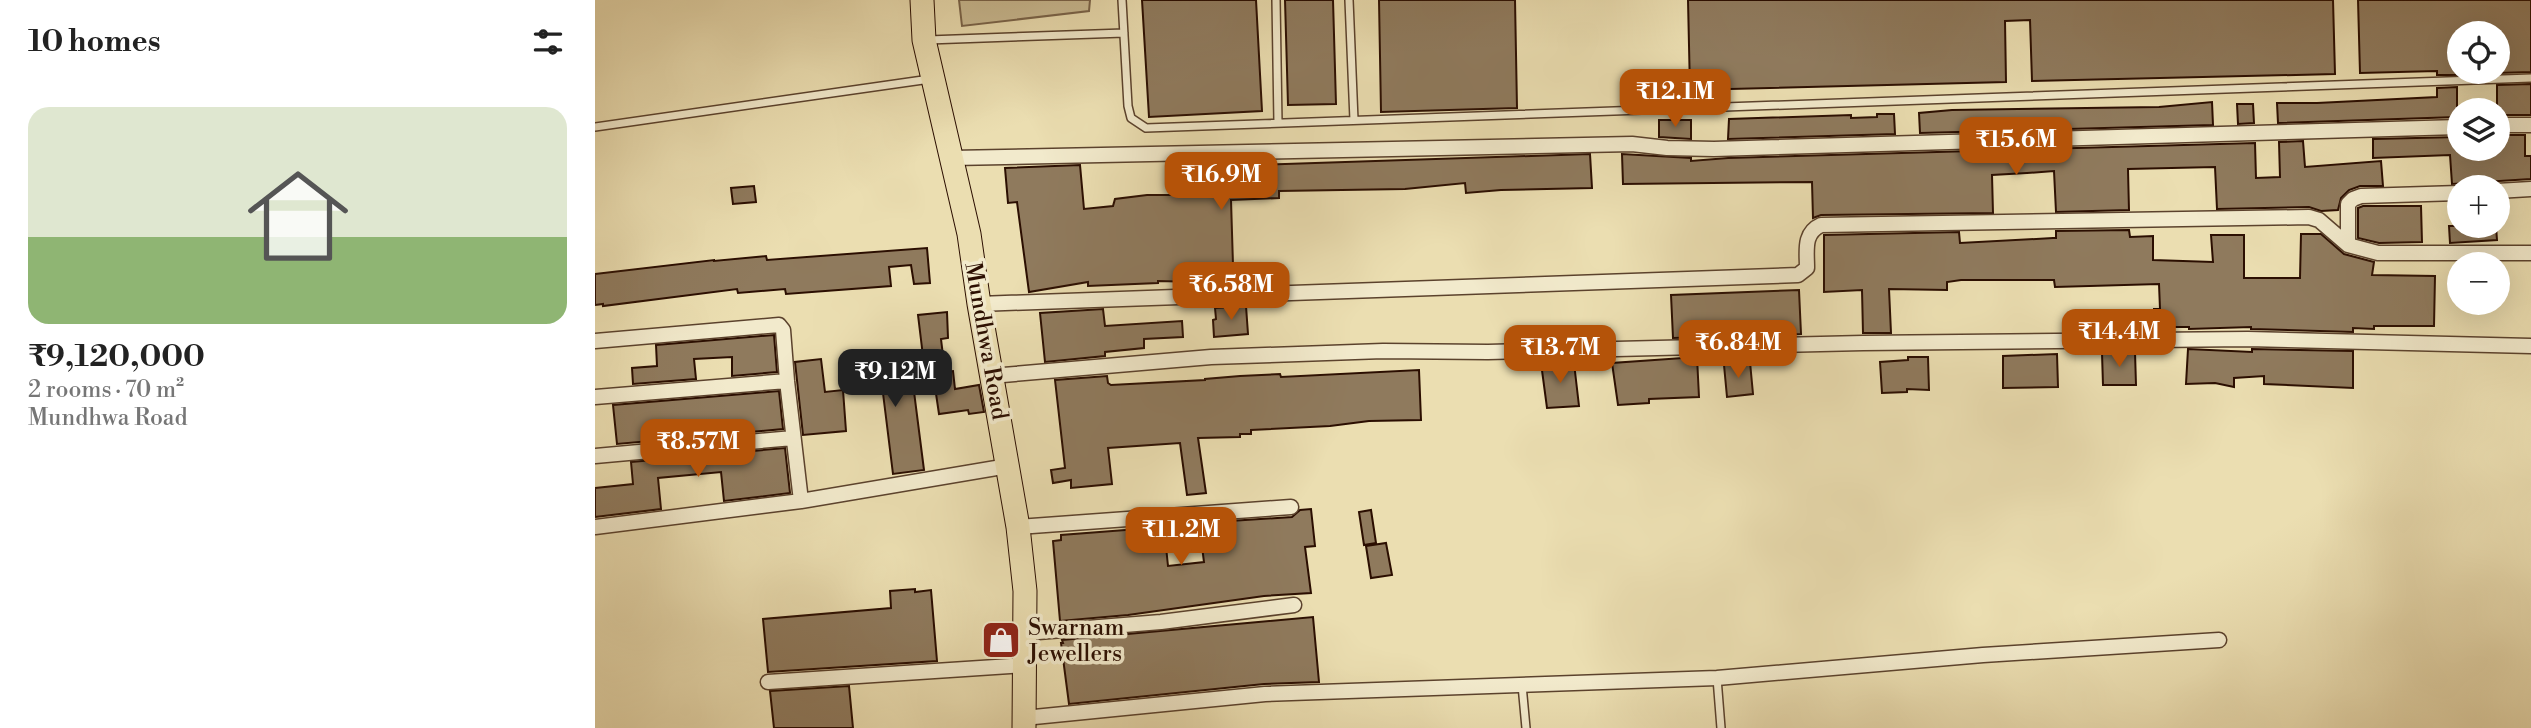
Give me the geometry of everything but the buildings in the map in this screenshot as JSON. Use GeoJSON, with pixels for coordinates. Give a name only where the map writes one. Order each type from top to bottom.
{"type":"FeatureCollection","features":[{"type":"Feature","properties":{"kind":"main road","name":"Mundhwa Road"},"geometry":{"type":"LineString","coordinates":[[922,0],[924,40],[969,234],[1018,527],[1025,591],[1024,723]]}},
{"type":"Feature","properties":{"kind":"street"},"geometry":{"type":"LineString","coordinates":[[2510,125],[2531,125]]}},
{"type":"Feature","properties":{"kind":"street"},"geometry":{"type":"LineString","coordinates":[[952,158],[1632,144],[1714,149],[2447,127]]}},
{"type":"Feature","properties":{"kind":"street"},"geometry":{"type":"LineString","coordinates":[[2510,191],[2531,190]]}},
{"type":"Feature","properties":{"kind":"street"},"geometry":{"type":"LineString","coordinates":[[2348,245],[2347,204],[2353,198],[2447,192]]}},
{"type":"Feature","properties":{"kind":"street"},"geometry":{"type":"LineString","coordinates":[[979,304],[1798,275],[1807,268],[1807,237],[1812,229],[1821,225],[2309,217],[2319,220],[2348,245],[2378,253],[2531,253]]}},
{"type":"Feature","properties":{"kind":"street"},"geometry":{"type":"LineString","coordinates":[[595,341],[779,325],[783,330],[786,381],[801,501]]}},
{"type":"Feature","properties":{"kind":"street"},"geometry":{"type":"LineString","coordinates":[[991,376],[1210,357],[1383,351],[1487,352],[2140,340],[2369,341],[2484,347],[2531,346]]}},
{"type":"Feature","properties":{"kind":"street"},"geometry":{"type":"LineString","coordinates":[[595,397],[786,381]]}},
{"type":"Feature","properties":{"kind":"street"},"geometry":{"type":"LineString","coordinates":[[595,456],[793,439]]}},
{"type":"Feature","properties":{"kind":"street"},"geometry":{"type":"LineString","coordinates":[[595,527],[801,501],[1008,466]]}},
{"type":"Feature","properties":{"kind":"street"},"geometry":{"type":"LineString","coordinates":[[1018,527],[1291,507]]}},
{"type":"Feature","properties":{"kind":"street"},"geometry":{"type":"LineString","coordinates":[[1026,633],[1161,622],[1294,605]]}},
{"type":"Feature","properties":{"kind":"street"},"geometry":{"type":"LineString","coordinates":[[1024,723],[1265,694],[1717,678],[1983,655],[2219,640]]}},
{"type":"Feature","properties":{"kind":"street"},"geometry":{"type":"LineString","coordinates":[[768,682],[1026,665]]}},
{"type":"Feature","properties":{"kind":"lane"},"geometry":{"type":"LineString","coordinates":[[1122,0],[1128,106],[1131,118],[1146,128],[2531,78]]}},
{"type":"Feature","properties":{"kind":"lane"},"geometry":{"type":"LineString","coordinates":[[1276,0],[1277,123]]}},
{"type":"Feature","properties":{"kind":"lane"},"geometry":{"type":"LineString","coordinates":[[1349,0],[1354,120]]}},
{"type":"Feature","properties":{"kind":"lane"},"geometry":{"type":"LineString","coordinates":[[924,40],[1124,33]]}},
{"type":"Feature","properties":{"kind":"lane"},"geometry":{"type":"LineString","coordinates":[[595,127],[933,79]]}},
{"type":"Feature","properties":{"kind":"lane"},"geometry":{"type":"LineString","coordinates":[[1717,678],[1721,728]]}},
{"type":"Feature","properties":{"kind":"lane"},"geometry":{"type":"LineString","coordinates":[[1522,685],[1526,728]]}},
{"type":"Feature","properties":{"kind":"shaded area"},"geometry":{"type":"Polygon","coordinates":[[[959,0],[1090,0],[1089,11],[962,26],[959,0]]]}},
{"type":"Feature","properties":{"kind":"place","name":"Swarnam Jewellers"},"geometry":{"type":"Point","coordinates":[1001,640]}}]}
